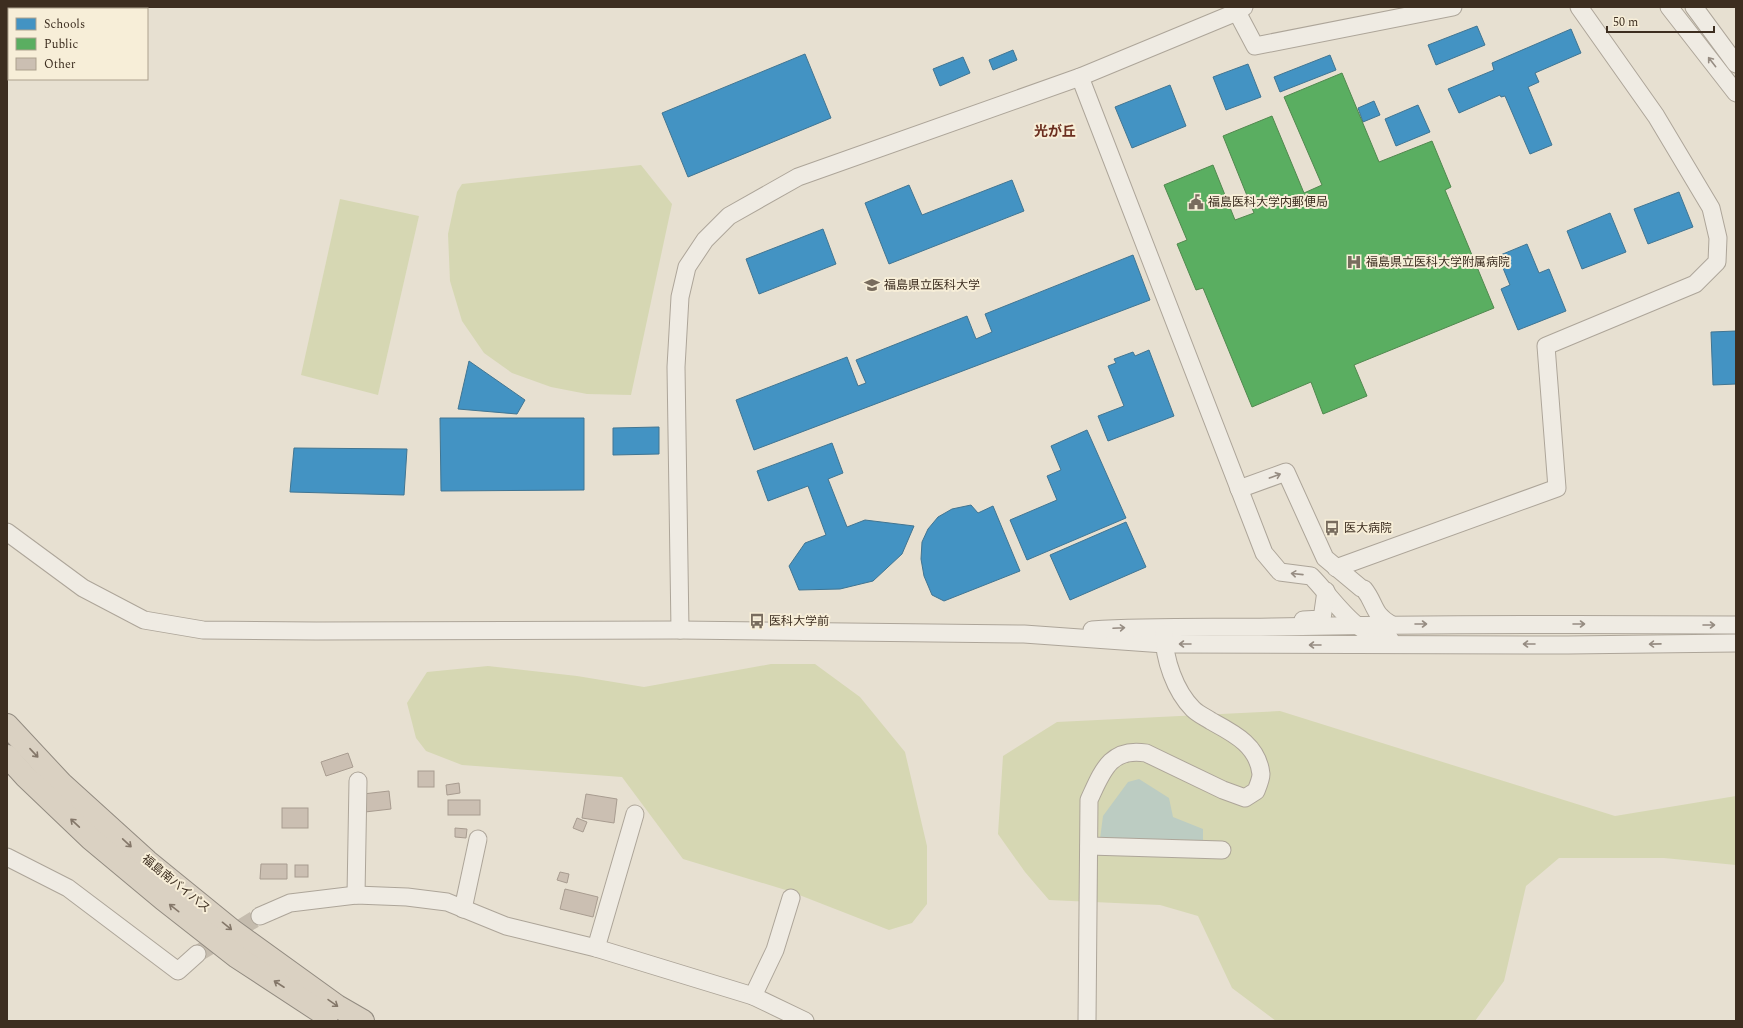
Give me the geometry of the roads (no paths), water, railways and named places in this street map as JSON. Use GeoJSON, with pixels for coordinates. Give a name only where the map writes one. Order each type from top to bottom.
{"type":"FeatureCollection","features":[{"type":"Feature","properties":{"kind":"highway","name":"福島南バイパス"},"geometry":{"type":"LineString","coordinates":[[7,725],[62,784],[146,861],[233,931],[337,1006],[363,1021]]}},
{"type":"Feature","properties":{"kind":"highway","name":"福島南バイパス"},"geometry":{"type":"LineString","coordinates":[[7,756],[25,776],[91,839],[163,899],[237,957],[335,1021]]}},
{"type":"Feature","properties":{"kind":"street"},"geometry":{"type":"LineString","coordinates":[[680,630],[676,367],[680,297],[687,267],[706,240],[729,216],[798,177],[1080,77],[1240,9],[1255,46],[1453,7]]}},
{"type":"Feature","properties":{"kind":"street"},"geometry":{"type":"LineString","coordinates":[[1336,568],[1557,488],[1546,346],[1695,284],[1717,262],[1718,238],[1711,208],[1656,116],[1580,7]]}},
{"type":"Feature","properties":{"kind":"street"},"geometry":{"type":"LineString","coordinates":[[1669,7],[1736,93]]}},
{"type":"Feature","properties":{"kind":"street"},"geometry":{"type":"LineString","coordinates":[[1694,7],[1736,64]]}},
{"type":"Feature","properties":{"kind":"street"},"geometry":{"type":"LineString","coordinates":[[1080,77],[1264,553],[1280,572],[1311,576],[1362,627],[1381,639],[1449,640],[1456,644]]}},
{"type":"Feature","properties":{"kind":"street"},"geometry":{"type":"LineString","coordinates":[[1239,489],[1286,472],[1325,558],[1366,591],[1374,610],[1380,617],[1392,624]]}},
{"type":"Feature","properties":{"kind":"street"},"geometry":{"type":"LineString","coordinates":[[7,532],[83,588],[144,620],[203,630],[680,630],[1024,634],[1164,636],[1341,645],[1736,643]]}},
{"type":"Feature","properties":{"kind":"street"},"geometry":{"type":"LineString","coordinates":[[1341,645],[1362,627],[1369,616],[1360,593],[1361,588]]}},
{"type":"Feature","properties":{"kind":"street"},"geometry":{"type":"LineString","coordinates":[[1255,627],[1264,621],[1322,619],[1326,591]]}},
{"type":"Feature","properties":{"kind":"street"},"geometry":{"type":"LineString","coordinates":[[1164,636],[1255,627],[1362,627],[1392,624],[1736,625]]}},
{"type":"Feature","properties":{"kind":"street"},"geometry":{"type":"LineString","coordinates":[[1087,1021],[1089,800],[1100,776],[1109,762],[1122,753],[1135,751],[1146,753],[1223,790],[1245,798],[1256,791],[1261,775],[1257,759],[1243,740],[1194,710],[1181,695],[1170,668],[1164,636]]}},
{"type":"Feature","properties":{"kind":"street"},"geometry":{"type":"LineString","coordinates":[[356,894],[358,781]]}},
{"type":"Feature","properties":{"kind":"street"},"geometry":{"type":"LineString","coordinates":[[596,948],[634,814]]}},
{"type":"Feature","properties":{"kind":"street"},"geometry":{"type":"LineString","coordinates":[[463,909],[478,839]]}},
{"type":"Feature","properties":{"kind":"street"},"geometry":{"type":"LineString","coordinates":[[1089,846],[1222,850]]}},
{"type":"Feature","properties":{"kind":"street"},"geometry":{"type":"LineString","coordinates":[[7,857],[68,888],[178,971],[197,954]]}},
{"type":"Feature","properties":{"kind":"street"},"geometry":{"type":"LineString","coordinates":[[260,916],[290,903],[356,894],[407,897],[447,902],[506,926],[596,948],[753,996],[805,1021]]}},
{"type":"Feature","properties":{"kind":"street"},"geometry":{"type":"LineString","coordinates":[[753,996],[776,950],[791,898]]}},
{"type":"Feature","properties":{"kind":"tunnel"},"geometry":{"type":"LineString","coordinates":[[197,954],[260,916]]}},
{"type":"Feature","properties":{"kind":"place","name":"福島医科大学内郵便局"},"geometry":{"type":"Point","coordinates":[1196,202]}},
{"type":"Feature","properties":{"kind":"place","name":"福島県立医科大学附属病院"},"geometry":{"type":"Point","coordinates":[1354,262]}},
{"type":"Feature","properties":{"kind":"place","name":"福島県立医科大学"},"geometry":{"type":"Point","coordinates":[872,285]}},
{"type":"Feature","properties":{"kind":"place","name":"医大病院"},"geometry":{"type":"Point","coordinates":[1332,528]}},
{"type":"Feature","properties":{"kind":"place","name":"医科大学前"},"geometry":{"type":"Point","coordinates":[757,621]}},
{"type":"Feature","properties":{"kind":"district","name":"光が丘"},"geometry":{"type":"Point","coordinates":[1055,131]}}]}
